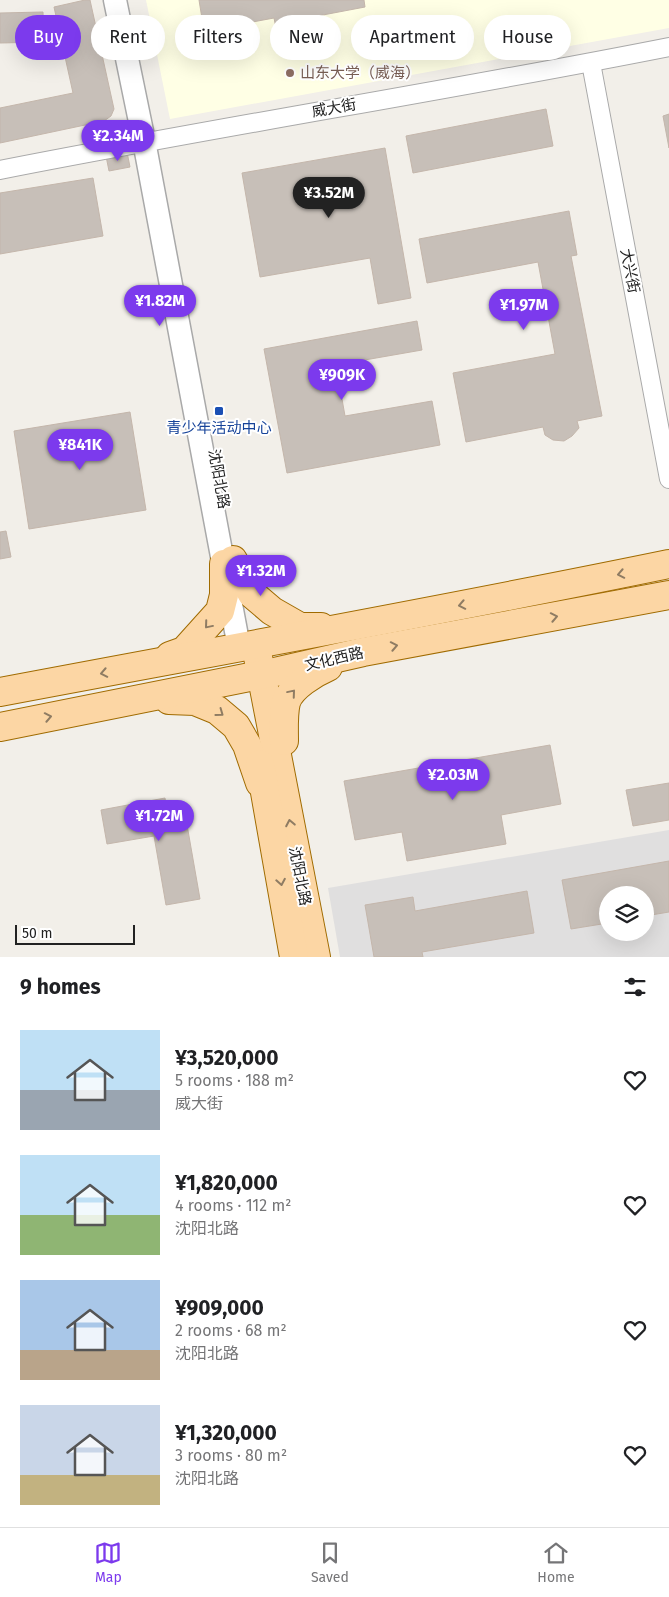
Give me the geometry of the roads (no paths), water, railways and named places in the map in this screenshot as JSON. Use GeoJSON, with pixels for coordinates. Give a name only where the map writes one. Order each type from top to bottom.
{"type":"FeatureCollection","features":[{"type":"Feature","properties":{"kind":"main road"},"geometry":{"type":"LineString","coordinates":[[229,562],[252,594],[272,611],[300,627],[358,626]]}},
{"type":"Feature","properties":{"kind":"main road"},"geometry":{"type":"LineString","coordinates":[[138,666],[184,651],[204,630],[220,610],[229,562]]}},
{"type":"Feature","properties":{"kind":"main road","name":"文化西路"},"geometry":{"type":"LineString","coordinates":[[0,692],[358,626],[669,564]]}},
{"type":"Feature","properties":{"kind":"main road","name":"文化西路"},"geometry":{"type":"LineString","coordinates":[[0,727],[363,652],[669,595]]}},
{"type":"Feature","properties":{"kind":"main road","name":"沈阳北路"},"geometry":{"type":"LineString","coordinates":[[247,645],[276,796],[316,957]]}},
{"type":"Feature","properties":{"kind":"main road"},"geometry":{"type":"LineString","coordinates":[[276,796],[286,700],[301,682],[317,672],[363,652]]}},
{"type":"Feature","properties":{"kind":"main road"},"geometry":{"type":"LineString","coordinates":[[140,699],[194,701],[217,710],[236,726],[276,796]]}},
{"type":"Feature","properties":{"kind":"main road","name":"沈阳北路"},"geometry":{"type":"LineString","coordinates":[[276,796],[294,957]]}},
{"type":"Feature","properties":{"kind":"street","name":"沈阳北路"},"geometry":{"type":"LineString","coordinates":[[115,0],[151,140]]}},
{"type":"Feature","properties":{"kind":"street","name":"沈阳北路"},"geometry":{"type":"LineString","coordinates":[[127,0],[229,562],[246,614],[247,645]]}},
{"type":"Feature","properties":{"kind":"street","name":"威大街"},"geometry":{"type":"LineString","coordinates":[[0,170],[151,140],[669,47]]}},
{"type":"Feature","properties":{"kind":"street","name":"大兴街"},"geometry":{"type":"LineString","coordinates":[[591,62],[669,479]]}},
{"type":"Feature","properties":{"kind":"place","name":"山东大学（威海）"},"geometry":{"type":"Point","coordinates":[290,73]}},
{"type":"Feature","properties":{"kind":"place","name":"青少年活动中心"},"geometry":{"type":"Point","coordinates":[219,411]}}]}
